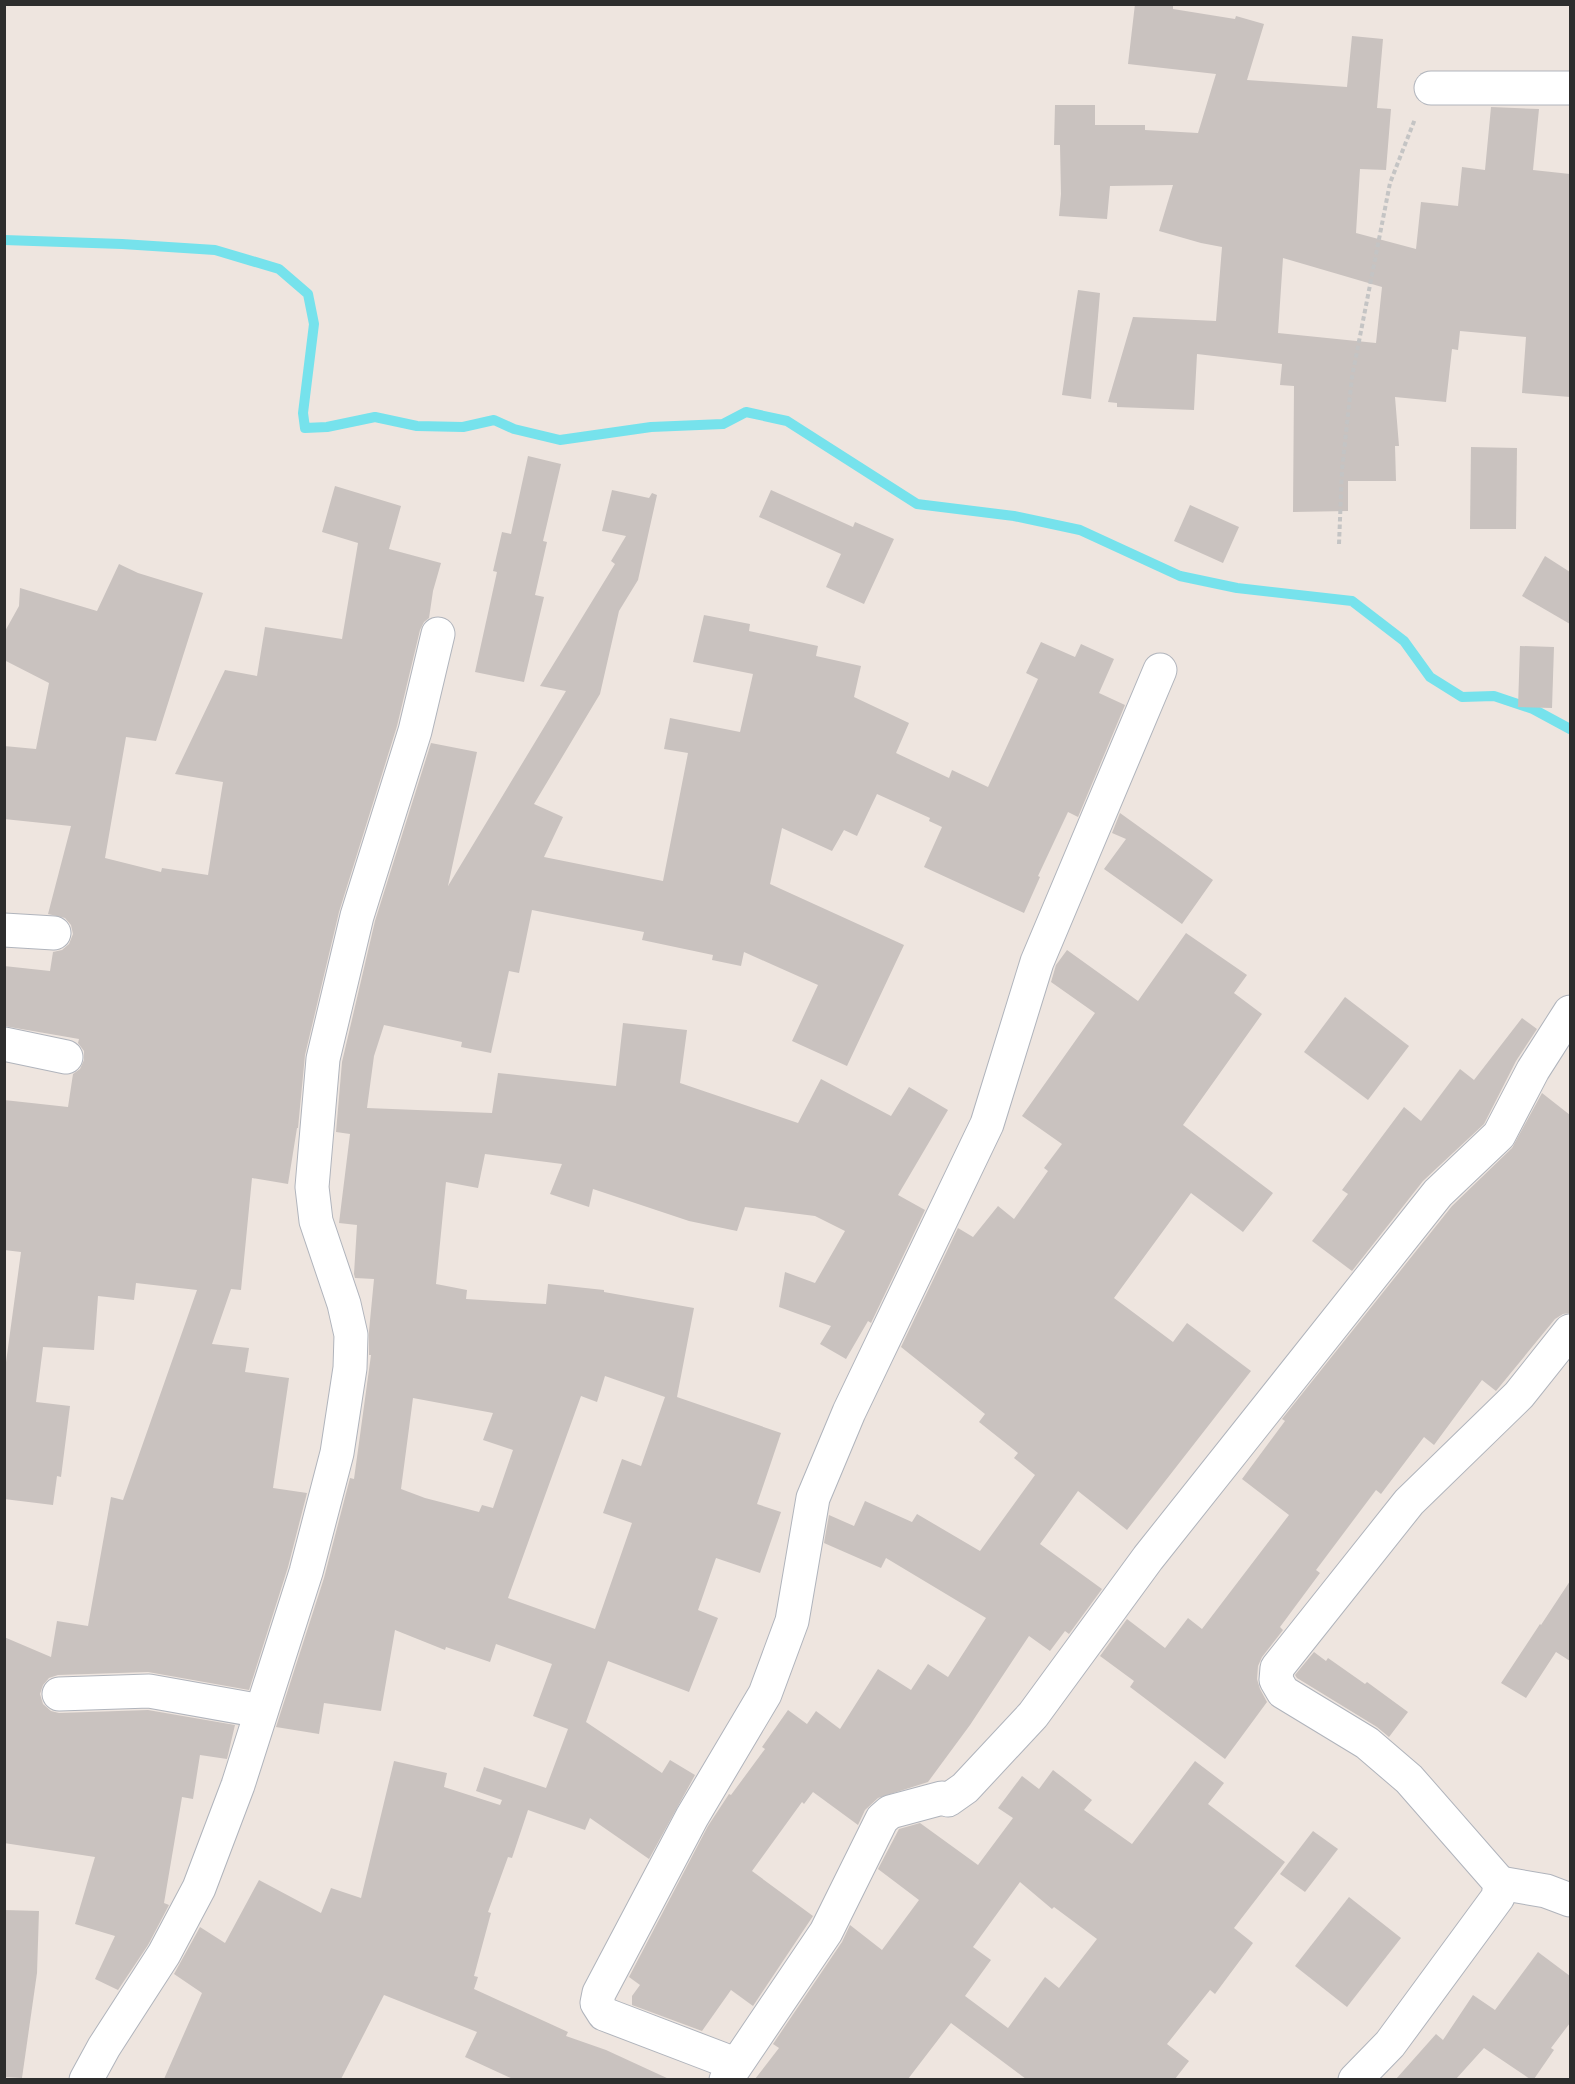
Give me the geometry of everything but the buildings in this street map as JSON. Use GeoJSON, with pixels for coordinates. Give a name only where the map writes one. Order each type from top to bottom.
{"type":"FeatureCollection","features":[{"type":"Feature","properties":{"kind":"street"},"geometry":{"type":"LineString","coordinates":[[1431,88],[1570,88]]}},
{"type":"Feature","properties":{"kind":"street"},"geometry":{"type":"LineString","coordinates":[[86,2079],[164,1954],[200,1888],[238,1785],[306,1572],[337,1453],[350,1368],[351,1335],[344,1304],[316,1221],[312,1187],[322,1059],[357,916],[415,731],[438,634]]}},
{"type":"Feature","properties":{"kind":"street"},"geometry":{"type":"LineString","coordinates":[[1160,670],[1037,962],[987,1124],[854,1402],[813,1498],[792,1621],[765,1694],[692,1817],[599,1993],[597,2003],[604,2014],[730,2072],[826,1932],[882,1819],[890,1812],[942,1798],[948,1800],[956,1795],[1033,1715],[1148,1558],[1438,1193],[1499,1135],[1533,1070],[1570,1012]]}},
{"type":"Feature","properties":{"kind":"street"},"geometry":{"type":"LineString","coordinates":[[4,930],[54,933]]}},
{"type":"Feature","properties":{"kind":"street"},"geometry":{"type":"LineString","coordinates":[[4,1044],[66,1058]]}},
{"type":"Feature","properties":{"kind":"street"},"geometry":{"type":"LineString","coordinates":[[1570,1331],[1519,1395],[1409,1502],[1277,1668],[1276,1680],[1283,1692],[1367,1743],[1409,1779],[1500,1883],[1546,1891],[1570,1900]]}},
{"type":"Feature","properties":{"kind":"street"},"geometry":{"type":"LineString","coordinates":[[59,1694],[149,1691],[261,1711]]}},
{"type":"Feature","properties":{"kind":"street"},"geometry":{"type":"LineString","coordinates":[[1355,2079],[1390,2044],[1498,1898],[1500,1883]]}},
{"type":"Feature","properties":{"kind":"path"},"geometry":{"type":"LineString","coordinates":[[1339,544],[1342,470],[1352,377],[1390,183],[1410,129],[1431,88]]}},
{"type":"Feature","properties":{"kind":"waterway"},"geometry":{"type":"LineString","coordinates":[[4,240],[215,250],[279,269],[308,294],[314,324],[303,413],[305,428],[327,427],[375,417],[417,426],[463,427],[494,420],[514,429],[560,440],[651,427],[723,424],[746,412],[787,421],[917,504],[1014,516],[1080,530],[1180,576],[1237,588],[1352,601],[1404,641],[1430,677],[1462,697],[1494,696],[1533,709],[1570,729]]}}]}
